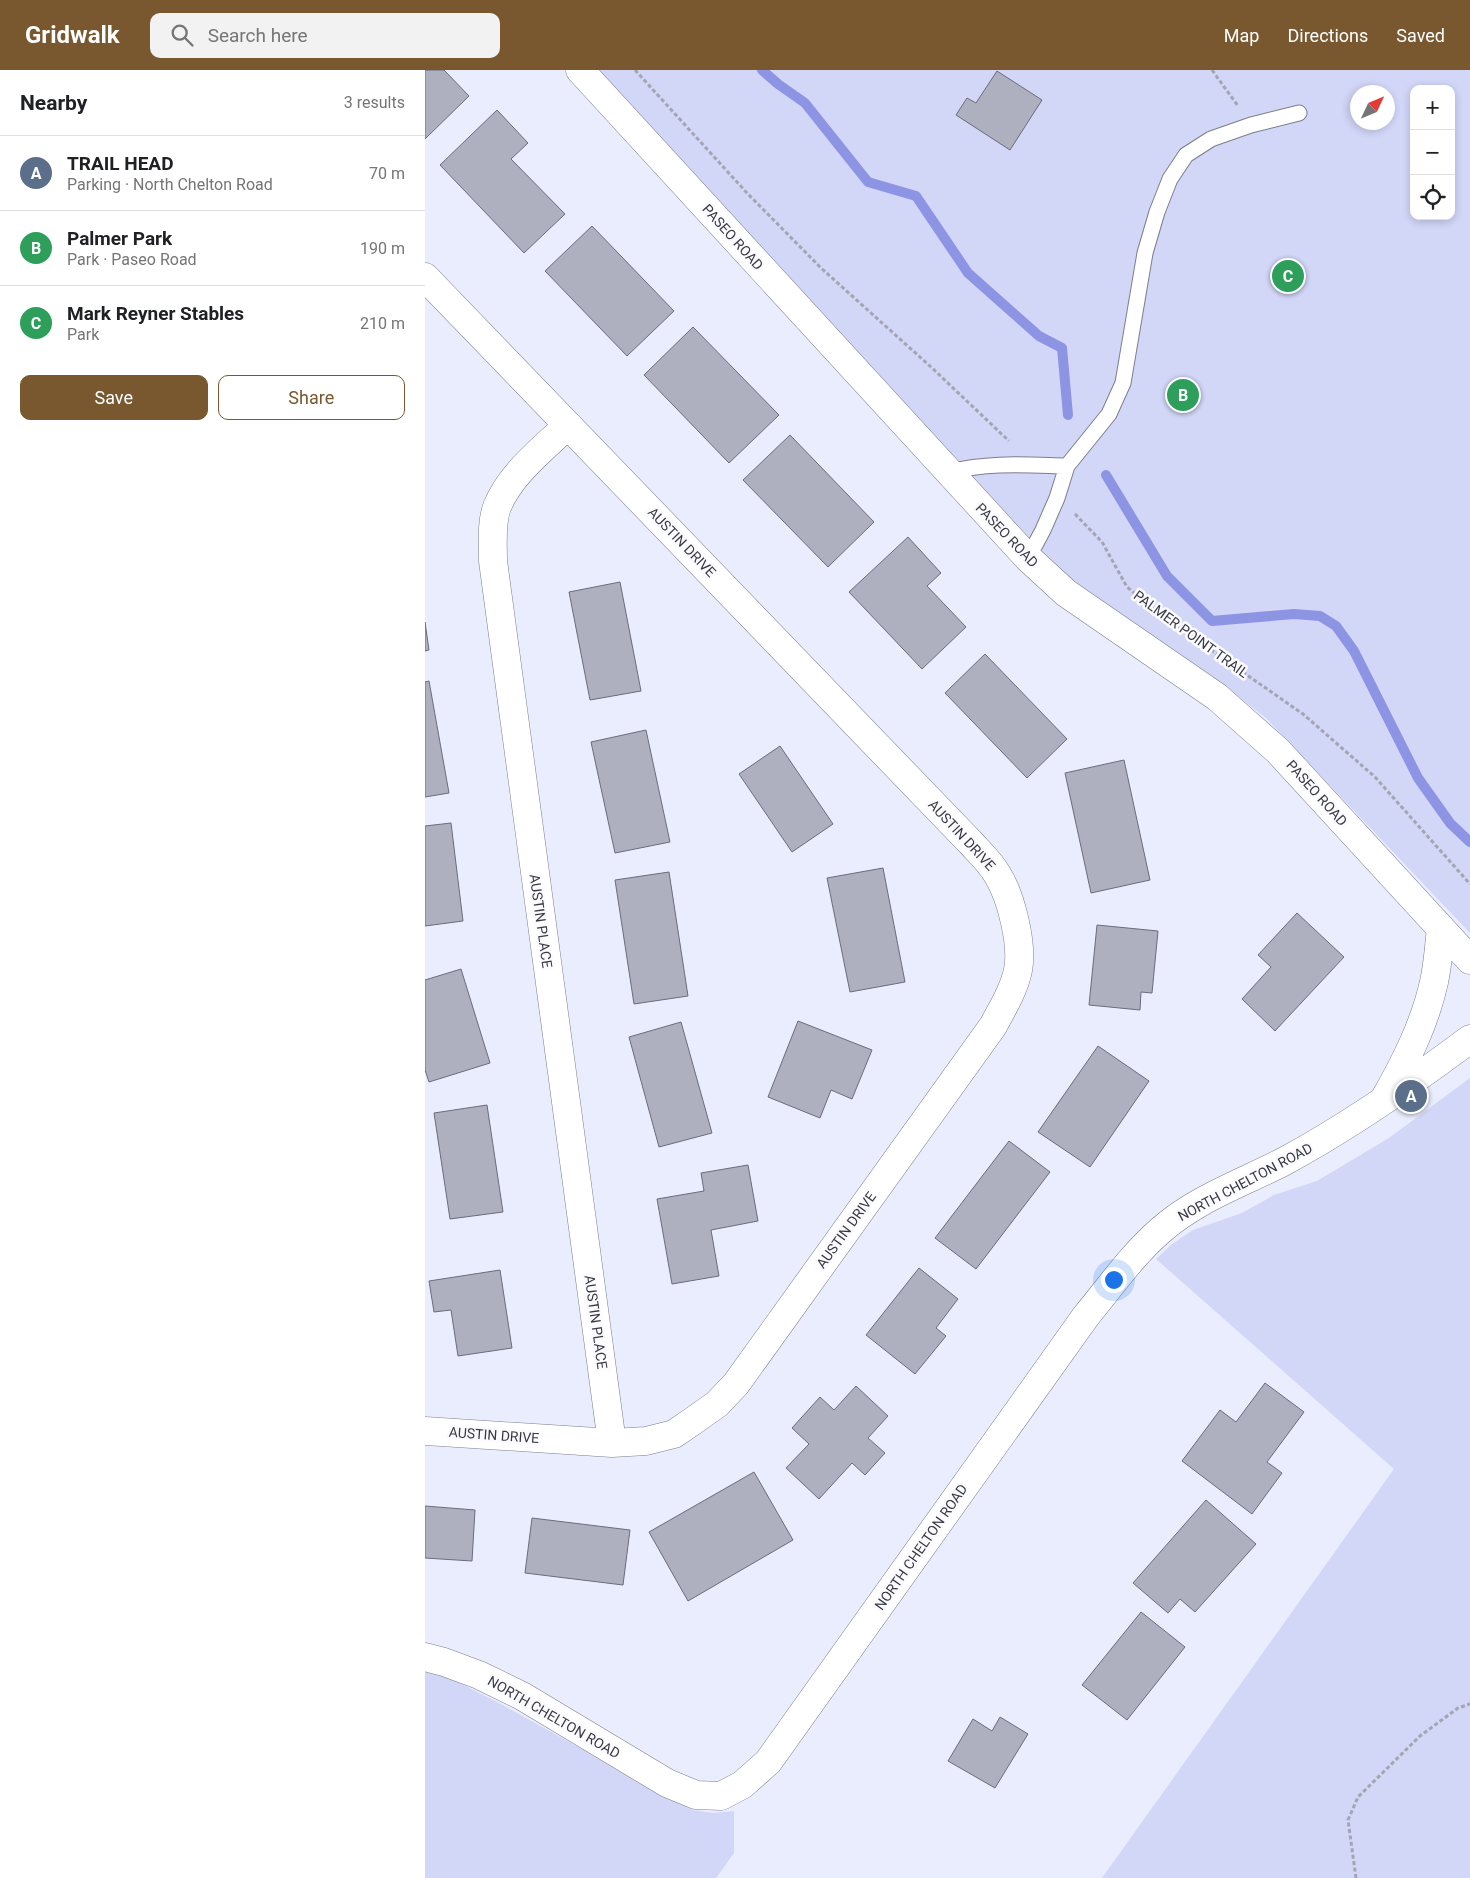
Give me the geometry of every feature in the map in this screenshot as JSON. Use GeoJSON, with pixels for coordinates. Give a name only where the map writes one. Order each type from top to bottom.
{"type":"FeatureCollection","features":[{"type":"Feature","properties":{"kind":"street","name":"PASEO ROAD"},"geometry":{"type":"LineString","coordinates":[[580,70],[1028,558],[1066,594],[1217,697],[1278,751],[1470,960]]}},
{"type":"Feature","properties":{"kind":"street","name":"AUSTIN DRIVE"},"geometry":{"type":"LineString","coordinates":[[425,276],[970,842],[997,874],[1010,903],[1018,938],[1018,970],[1007,999],[993,1026],[736,1384],[717,1404],[674,1434],[646,1441],[612,1443],[425,1431]]}},
{"type":"Feature","properties":{"kind":"street","name":"AUSTIN PLACE"},"geometry":{"type":"LineString","coordinates":[[568,424],[529,462],[510,484],[497,507],[493,532],[493,561],[612,1443]]}},
{"type":"Feature","properties":{"kind":"street","name":"NORTH CHELTON ROAD"},"geometry":{"type":"LineString","coordinates":[[1381,1103],[1409,1054],[1425,1012],[1434,982],[1441,928]]}},
{"type":"Feature","properties":{"kind":"street","name":"NORTH CHELTON ROAD"},"geometry":{"type":"LineString","coordinates":[[425,1657],[479,1675],[522,1696],[667,1783],[696,1795],[721,1796],[742,1785],[768,1762],[1080,1324],[1134,1257],[1160,1230],[1185,1211],[1283,1162],[1381,1103],[1470,1039]]}},
{"type":"Feature","properties":{"kind":"lane"},"geometry":{"type":"LineString","coordinates":[[1028,558],[1057,498],[1067,466],[1109,414],[1123,383],[1145,253],[1157,212],[1170,179],[1186,155],[1211,139],[1251,124],[1299,113]]}},
{"type":"Feature","properties":{"kind":"lane"},"geometry":{"type":"LineString","coordinates":[[949,472],[972,466],[992,464],[1067,466]]}},
{"type":"Feature","properties":{"kind":"path"},"geometry":{"type":"LineString","coordinates":[[635,70],[760,207],[821,268],[944,380],[1011,443],[1031,465]]}},
{"type":"Feature","properties":{"kind":"path"},"geometry":{"type":"LineString","coordinates":[[1212,70],[1251,124]]}},
{"type":"Feature","properties":{"kind":"path","name":"PALMER POINT TRAIL"},"geometry":{"type":"LineString","coordinates":[[1057,498],[1102,542],[1127,587],[1157,613],[1310,720],[1375,777],[1470,884]]}},
{"type":"Feature","properties":{"kind":"path"},"geometry":{"type":"LineString","coordinates":[[1355,1878],[1348,1820],[1358,1797],[1420,1736],[1458,1708],[1470,1704]]}},
{"type":"Feature","properties":{"kind":"shaded area"},"geometry":{"type":"Polygon","coordinates":[[[590,70],[1470,70],[1470,933],[1266,718],[1213,677],[1064,575],[590,70]]]}},
{"type":"Feature","properties":{"kind":"shaded area"},"geometry":{"type":"Polygon","coordinates":[[[1470,1078],[1470,1878],[1102,1878],[1394,1469],[1156,1259],[1171,1245],[1193,1230],[1242,1213],[1274,1195],[1317,1181],[1389,1138],[1470,1078]]]}},
{"type":"Feature","properties":{"kind":"shaded area"},"geometry":{"type":"Polygon","coordinates":[[[425,1671],[448,1677],[497,1702],[692,1810],[714,1813],[734,1811],[734,1853],[716,1878],[425,1878],[425,1671]]]}},
{"type":"Feature","properties":{"kind":"building"},"geometry":{"type":"Polygon","coordinates":[[[425,70],[444,70],[469,96],[425,139],[425,70]]]}},
{"type":"Feature","properties":{"kind":"building"},"geometry":{"type":"Polygon","coordinates":[[[997,71],[1042,100],[1010,150],[956,115],[967,98],[976,103],[997,71]]]}},
{"type":"Feature","properties":{"kind":"building"},"geometry":{"type":"Polygon","coordinates":[[[497,110],[528,143],[511,159],[565,214],[524,253],[440,165],[497,110]]]}},
{"type":"Feature","properties":{"kind":"building"},"geometry":{"type":"Polygon","coordinates":[[[592,226],[674,311],[627,356],[545,271],[592,226]]]}},
{"type":"Feature","properties":{"kind":"building"},"geometry":{"type":"Polygon","coordinates":[[[693,327],[779,415],[729,463],[644,375],[693,327]]]}},
{"type":"Feature","properties":{"kind":"building"},"geometry":{"type":"Polygon","coordinates":[[[790,435],[874,522],[828,567],[743,480],[790,435]]]}},
{"type":"Feature","properties":{"kind":"building"},"geometry":{"type":"Polygon","coordinates":[[[908,537],[941,573],[927,586],[966,627],[922,669],[849,592],[908,537]]]}},
{"type":"Feature","properties":{"kind":"building"},"geometry":{"type":"Polygon","coordinates":[[[620,582],[641,691],[590,700],[569,592],[620,582]]]}},
{"type":"Feature","properties":{"kind":"building"},"geometry":{"type":"Polygon","coordinates":[[[425,622],[429,650],[425,651],[425,622]]]}},
{"type":"Feature","properties":{"kind":"building"},"geometry":{"type":"Polygon","coordinates":[[[985,654],[1067,739],[1027,778],[945,693],[985,654]]]}},
{"type":"Feature","properties":{"kind":"building"},"geometry":{"type":"Polygon","coordinates":[[[429,681],[449,793],[425,797],[425,682],[429,681]]]}},
{"type":"Feature","properties":{"kind":"building"},"geometry":{"type":"Polygon","coordinates":[[[646,730],[670,842],[615,853],[591,742],[646,730]]]}},
{"type":"Feature","properties":{"kind":"building"},"geometry":{"type":"Polygon","coordinates":[[[780,746],[833,824],[792,852],[739,774],[780,746]]]}},
{"type":"Feature","properties":{"kind":"building"},"geometry":{"type":"Polygon","coordinates":[[[1124,760],[1150,880],[1091,893],[1065,773],[1124,760]]]}},
{"type":"Feature","properties":{"kind":"building"},"geometry":{"type":"Polygon","coordinates":[[[451,823],[463,921],[425,926],[425,826],[451,823]]]}},
{"type":"Feature","properties":{"kind":"building"},"geometry":{"type":"Polygon","coordinates":[[[883,868],[905,982],[850,992],[827,878],[883,868]]]}},
{"type":"Feature","properties":{"kind":"building"},"geometry":{"type":"Polygon","coordinates":[[[669,872],[688,996],[634,1004],[615,880],[669,872]]]}},
{"type":"Feature","properties":{"kind":"building"},"geometry":{"type":"Polygon","coordinates":[[[1297,913],[1344,957],[1275,1031],[1242,999],[1271,967],[1258,955],[1297,913]]]}},
{"type":"Feature","properties":{"kind":"building"},"geometry":{"type":"Polygon","coordinates":[[[1097,925],[1158,931],[1152,993],[1141,992],[1140,1010],[1089,1005],[1097,925]]]}},
{"type":"Feature","properties":{"kind":"building"},"geometry":{"type":"Polygon","coordinates":[[[461,969],[490,1063],[429,1082],[425,1070],[425,980],[461,969]]]}},
{"type":"Feature","properties":{"kind":"building"},"geometry":{"type":"Polygon","coordinates":[[[798,1021],[872,1050],[852,1099],[831,1090],[820,1118],[768,1097],[798,1021]]]}},
{"type":"Feature","properties":{"kind":"building"},"geometry":{"type":"Polygon","coordinates":[[[681,1022],[712,1133],[659,1147],[629,1037],[681,1022]]]}},
{"type":"Feature","properties":{"kind":"building"},"geometry":{"type":"Polygon","coordinates":[[[1098,1046],[1149,1081],[1090,1167],[1038,1132],[1098,1046]]]}},
{"type":"Feature","properties":{"kind":"building"},"geometry":{"type":"Polygon","coordinates":[[[487,1105],[503,1212],[450,1219],[434,1113],[487,1105]]]}},
{"type":"Feature","properties":{"kind":"building"},"geometry":{"type":"Polygon","coordinates":[[[1009,1141],[1050,1172],[976,1269],[935,1238],[1009,1141]]]}},
{"type":"Feature","properties":{"kind":"building"},"geometry":{"type":"Polygon","coordinates":[[[748,1165],[758,1221],[711,1230],[719,1276],[672,1284],[657,1199],[704,1191],[701,1173],[748,1165]]]}},
{"type":"Feature","properties":{"kind":"building"},"geometry":{"type":"Polygon","coordinates":[[[919,1268],[958,1299],[936,1328],[946,1336],[915,1374],[866,1335],[919,1268]]]}},
{"type":"Feature","properties":{"kind":"building"},"geometry":{"type":"Polygon","coordinates":[[[500,1270],[512,1348],[458,1356],[451,1310],[434,1312],[429,1281],[500,1270]]]}},
{"type":"Feature","properties":{"kind":"building"},"geometry":{"type":"Polygon","coordinates":[[[1265,1383],[1304,1412],[1267,1462],[1282,1473],[1252,1514],[1182,1461],[1220,1410],[1236,1422],[1265,1383]]]}},
{"type":"Feature","properties":{"kind":"building"},"geometry":{"type":"Polygon","coordinates":[[[856,1386],[888,1416],[868,1438],[885,1453],[865,1475],[852,1463],[819,1499],[786,1468],[809,1444],[792,1428],[820,1397],[834,1410],[856,1386]]]}},
{"type":"Feature","properties":{"kind":"building"},"geometry":{"type":"Polygon","coordinates":[[[754,1472],[793,1540],[688,1601],[649,1532],[754,1472]]]}},
{"type":"Feature","properties":{"kind":"building"},"geometry":{"type":"Polygon","coordinates":[[[1206,1500],[1256,1544],[1195,1612],[1180,1599],[1168,1613],[1133,1583],[1206,1500]]]}},
{"type":"Feature","properties":{"kind":"building"},"geometry":{"type":"Polygon","coordinates":[[[425,1506],[475,1510],[472,1561],[425,1558],[425,1506]]]}},
{"type":"Feature","properties":{"kind":"building"},"geometry":{"type":"Polygon","coordinates":[[[532,1518],[630,1530],[623,1585],[525,1573],[532,1518]]]}},
{"type":"Feature","properties":{"kind":"building"},"geometry":{"type":"Polygon","coordinates":[[[1141,1612],[1185,1647],[1127,1720],[1082,1685],[1141,1612]]]}},
{"type":"Feature","properties":{"kind":"building"},"geometry":{"type":"Polygon","coordinates":[[[1000,1717],[1028,1734],[995,1788],[948,1761],[973,1719],[992,1731],[1000,1717]]]}},
{"type":"Feature","properties":{"kind":"waterway"},"geometry":{"type":"LineString","coordinates":[[762,70],[805,103],[868,182],[916,196],[968,273],[1039,336],[1062,348],[1068,415]]}},
{"type":"Feature","properties":{"kind":"waterway"},"geometry":{"type":"LineString","coordinates":[[1106,475],[1167,576],[1212,621],[1294,614],[1320,616],[1336,626],[1354,651],[1418,778],[1450,823],[1470,842]]}},
{"type":"Feature","properties":{"kind":"place","name":"Mark Reyner Stables"},"geometry":{"type":"Point","coordinates":[1288,276]}},
{"type":"Feature","properties":{"kind":"place","name":"Palmer Park"},"geometry":{"type":"Point","coordinates":[1183,395]}},
{"type":"Feature","properties":{"kind":"place","name":"TRAIL HEAD"},"geometry":{"type":"Point","coordinates":[1411,1096]}}]}
